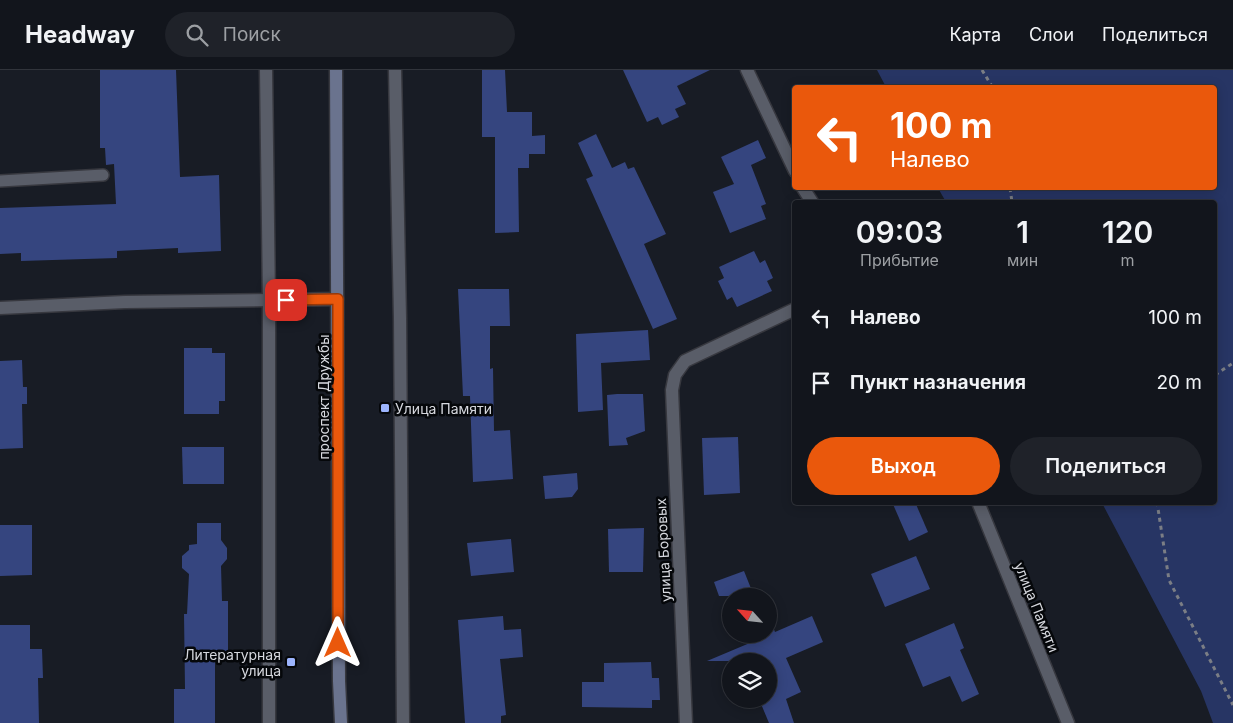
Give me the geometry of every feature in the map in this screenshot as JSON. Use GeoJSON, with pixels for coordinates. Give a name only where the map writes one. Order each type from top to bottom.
{"type":"FeatureCollection","features":[{"type":"Feature","properties":{"kind":"main road","name":"проспект Дружбы"},"geometry":{"type":"LineString","coordinates":[[336,70],[338,681],[341,723]]}},
{"type":"Feature","properties":{"kind":"street"},"geometry":{"type":"LineString","coordinates":[[266,70],[269,300],[269,723]]}},
{"type":"Feature","properties":{"kind":"street"},"geometry":{"type":"LineString","coordinates":[[395,70],[400,328],[403,723]]}},
{"type":"Feature","properties":{"kind":"street"},"geometry":{"type":"LineString","coordinates":[[746,70],[792,165]]}},
{"type":"Feature","properties":{"kind":"street"},"geometry":{"type":"LineString","coordinates":[[0,308],[125,302],[338,299]]}},
{"type":"Feature","properties":{"kind":"street","name":"улица Боровых"},"geometry":{"type":"LineString","coordinates":[[686,723],[671,403],[676,376],[685,361],[699,353],[792,310]]}},
{"type":"Feature","properties":{"kind":"street","name":"улица Памяти"},"geometry":{"type":"LineString","coordinates":[[979,505],[1068,723]]}},
{"type":"Feature","properties":{"kind":"lane"},"geometry":{"type":"LineString","coordinates":[[0,181],[103,175]]}},
{"type":"Feature","properties":{"kind":"path"},"geometry":{"type":"LineString","coordinates":[[982,70],[991,85]]}},
{"type":"Feature","properties":{"kind":"path"},"geometry":{"type":"LineString","coordinates":[[1217,374],[1233,363]]}},
{"type":"Feature","properties":{"kind":"path"},"geometry":{"type":"LineString","coordinates":[[1157,505],[1169,580],[1233,705]]}},
{"type":"Feature","properties":{"kind":"shaded area"},"geometry":{"type":"Polygon","coordinates":[[[877,70],[1233,70],[1233,723],[1213,723],[1201,691],[1103,505],[1217,505],[1217,200],[945,200],[939,190],[1217,190],[1217,85],[885,85],[877,70]]]}},
{"type":"Feature","properties":{"kind":"building"},"geometry":{"type":"Polygon","coordinates":[[[100,70],[176,70],[180,177],[219,175],[221,251],[178,253],[178,248],[117,251],[117,258],[21,261],[21,253],[0,254],[0,208],[116,204],[114,164],[106,165],[105,148],[100,148],[100,70]]]}},
{"type":"Feature","properties":{"kind":"building"},"geometry":{"type":"Polygon","coordinates":[[[482,70],[505,70],[507,112],[532,112],[532,136],[545,135],[545,154],[529,154],[529,168],[518,168],[519,232],[495,233],[495,137],[482,137],[482,70]]]}},
{"type":"Feature","properties":{"kind":"building"},"geometry":{"type":"Polygon","coordinates":[[[623,70],[710,70],[677,86],[686,104],[675,109],[679,117],[662,125],[658,117],[647,122],[623,70]]]}},
{"type":"Feature","properties":{"kind":"building"},"geometry":{"type":"Polygon","coordinates":[[[596,134],[612,168],[625,162],[628,169],[634,167],[666,234],[644,244],[677,319],[653,329],[586,179],[593,176],[578,143],[596,134]]]}},
{"type":"Feature","properties":{"kind":"building"},"geometry":{"type":"Polygon","coordinates":[[[758,140],[766,158],[751,165],[766,204],[761,206],[766,219],[730,233],[713,192],[734,184],[721,157],[758,140]]]}},
{"type":"Feature","properties":{"kind":"building"},"geometry":{"type":"Polygon","coordinates":[[[754,251],[760,263],[765,260],[773,278],[767,281],[772,291],[737,307],[732,297],[727,300],[718,281],[724,278],[719,267],[754,251]]]}},
{"type":"Feature","properties":{"kind":"building"},"geometry":{"type":"Polygon","coordinates":[[[458,289],[509,289],[510,326],[490,326],[490,369],[493,368],[494,431],[510,430],[513,479],[473,482],[470,396],[463,396],[458,289]]]}},
{"type":"Feature","properties":{"kind":"building"},"geometry":{"type":"Polygon","coordinates":[[[648,330],[650,360],[601,363],[603,410],[578,412],[576,334],[648,330]]]}},
{"type":"Feature","properties":{"kind":"building"},"geometry":{"type":"Polygon","coordinates":[[[184,348],[212,348],[212,353],[225,353],[225,401],[219,401],[219,414],[184,414],[184,348]]]}},
{"type":"Feature","properties":{"kind":"building"},"geometry":{"type":"Polygon","coordinates":[[[22,360],[23,387],[27,387],[27,404],[22,404],[23,448],[0,449],[0,361],[22,360]]]}},
{"type":"Feature","properties":{"kind":"building"},"geometry":{"type":"Polygon","coordinates":[[[643,394],[645,431],[626,438],[628,445],[609,446],[607,395],[643,394]]]}},
{"type":"Feature","properties":{"kind":"building"},"geometry":{"type":"Polygon","coordinates":[[[738,437],[740,493],[704,495],[702,438],[738,437]]]}},
{"type":"Feature","properties":{"kind":"building"},"geometry":{"type":"Polygon","coordinates":[[[182,447],[224,447],[224,484],[183,484],[182,447]]]}},
{"type":"Feature","properties":{"kind":"building"},"geometry":{"type":"Polygon","coordinates":[[[577,473],[578,489],[572,497],[545,499],[543,476],[577,473]]]}},
{"type":"Feature","properties":{"kind":"building"},"geometry":{"type":"Polygon","coordinates":[[[893,505],[916,505],[928,532],[909,541],[893,505]]]}},
{"type":"Feature","properties":{"kind":"building"},"geometry":{"type":"Polygon","coordinates":[[[197,523],[221,523],[221,540],[227,548],[227,559],[221,566],[222,601],[228,601],[228,660],[215,660],[215,723],[174,723],[174,689],[185,689],[184,614],[187,614],[189,574],[182,568],[182,556],[189,550],[189,545],[197,544],[197,523]]]}},
{"type":"Feature","properties":{"kind":"building"},"geometry":{"type":"Polygon","coordinates":[[[0,525],[32,525],[32,575],[0,576],[0,525]]]}},
{"type":"Feature","properties":{"kind":"building"},"geometry":{"type":"Polygon","coordinates":[[[644,528],[643,572],[609,572],[608,529],[644,528]]]}},
{"type":"Feature","properties":{"kind":"building"},"geometry":{"type":"Polygon","coordinates":[[[511,539],[514,572],[471,576],[467,543],[511,539]]]}},
{"type":"Feature","properties":{"kind":"building"},"geometry":{"type":"Polygon","coordinates":[[[916,556],[930,589],[885,607],[871,574],[916,556]]]}},
{"type":"Feature","properties":{"kind":"building"},"geometry":{"type":"Polygon","coordinates":[[[744,571],[751,588],[722,588],[722,596],[719,596],[714,582],[744,571]]]}},
{"type":"Feature","properties":{"kind":"building"},"geometry":{"type":"Polygon","coordinates":[[[503,616],[504,630],[521,629],[523,657],[500,659],[506,715],[501,716],[501,723],[465,723],[458,620],[503,616]]]}},
{"type":"Feature","properties":{"kind":"building"},"geometry":{"type":"Polygon","coordinates":[[[812,616],[823,642],[786,658],[801,692],[786,699],[794,723],[769,723],[763,708],[777,708],[777,653],[726,653],[750,643],[777,643],[778,631],[812,616]]]}},
{"type":"Feature","properties":{"kind":"building"},"geometry":{"type":"Polygon","coordinates":[[[954,623],[964,648],[960,650],[979,694],[962,702],[950,676],[923,687],[905,644],[954,623]]]}},
{"type":"Feature","properties":{"kind":"building"},"geometry":{"type":"Polygon","coordinates":[[[0,625],[30,625],[30,649],[42,649],[43,678],[38,678],[39,723],[0,723],[0,625]]]}},
{"type":"Feature","properties":{"kind":"building"},"geometry":{"type":"Polygon","coordinates":[[[722,655],[722,661],[707,661],[722,655]]]}},
{"type":"Feature","properties":{"kind":"building"},"geometry":{"type":"Polygon","coordinates":[[[651,662],[652,678],[659,678],[660,700],[652,700],[652,708],[582,707],[582,682],[604,682],[604,663],[651,662]]]}},
{"type":"Feature","properties":{"kind":"place","name":"Улица Памяти"},"geometry":{"type":"Point","coordinates":[385,408]}},
{"type":"Feature","properties":{"kind":"place","name":"Литературная улица"},"geometry":{"type":"Point","coordinates":[291,662]}},
{"type":"Feature","properties":{"kind":"route"},"geometry":{"type":"LineString","coordinates":[[286,300],[338,299],[338,643]]}}]}
